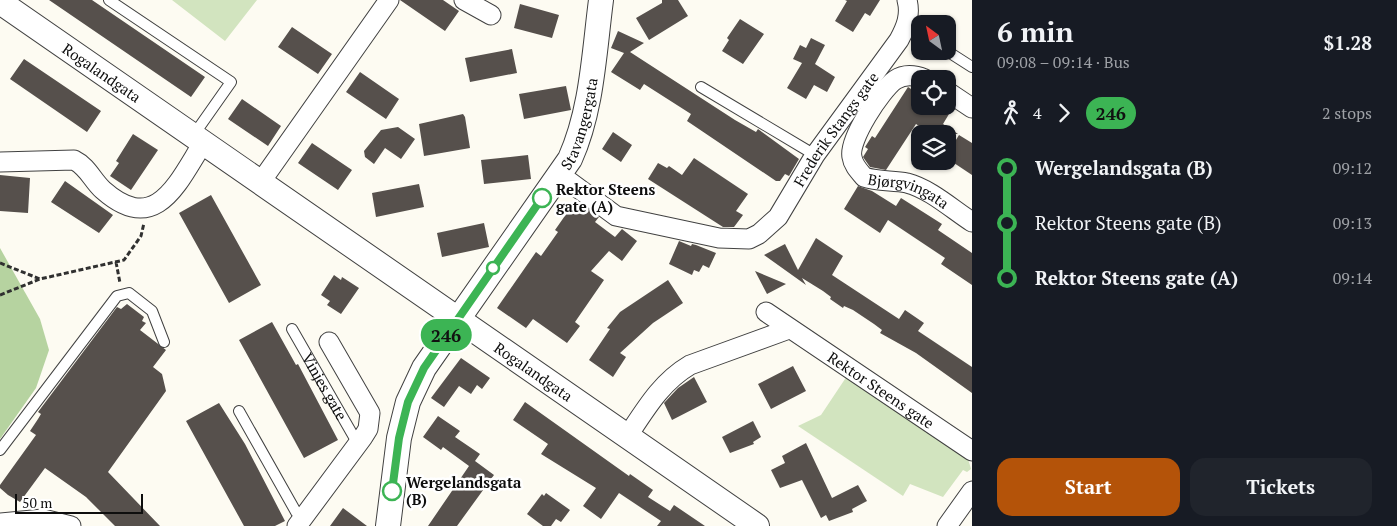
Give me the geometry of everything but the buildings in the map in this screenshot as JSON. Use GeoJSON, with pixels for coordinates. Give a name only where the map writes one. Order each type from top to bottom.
{"type":"FeatureCollection","features":[{"type":"Feature","properties":{"kind":"street"},"geometry":{"type":"LineString","coordinates":[[260,183],[389,0]]}},
{"type":"Feature","properties":{"kind":"street"},"geometry":{"type":"LineString","coordinates":[[464,0],[491,15]]}},
{"type":"Feature","properties":{"kind":"street","name":"Stavangergata"},"geometry":{"type":"LineString","coordinates":[[388,526],[399,438],[408,402],[424,368],[570,159],[583,124],[601,0]]}},
{"type":"Feature","properties":{"kind":"street","name":"Frederik Stangs gate"},"geometry":{"type":"LineString","coordinates":[[907,0],[908,17],[911,25]]}},
{"type":"Feature","properties":{"kind":"street","name":"Rogalandgata"},"geometry":{"type":"LineString","coordinates":[[3,1],[198,140],[756,526]]}},
{"type":"Feature","properties":{"kind":"street","name":"Frederik Stangs gate"},"geometry":{"type":"LineString","coordinates":[[559,174],[616,216],[646,224],[738,240],[749,239],[759,234],[778,217],[815,155],[871,80],[911,33]]}},
{"type":"Feature","properties":{"kind":"street","name":"Bjørgvingata"},"geometry":{"type":"LineString","coordinates":[[911,76],[896,80],[887,88],[856,136],[852,146],[852,157],[864,177],[876,181],[907,183],[920,188],[972,222]]}},
{"type":"Feature","properties":{"kind":"street"},"geometry":{"type":"LineString","coordinates":[[956,97],[972,108]]}},
{"type":"Feature","properties":{"kind":"street"},"geometry":{"type":"LineString","coordinates":[[0,162],[74,160],[82,164],[103,190],[118,201],[137,208],[149,207],[163,201],[170,194],[198,140]]}},
{"type":"Feature","properties":{"kind":"street","name":"Rektor Steens gate"},"geometry":{"type":"LineString","coordinates":[[766,312],[972,451]]}},
{"type":"Feature","properties":{"kind":"street"},"geometry":{"type":"LineString","coordinates":[[627,437],[655,396],[678,372],[690,365],[789,329]]}},
{"type":"Feature","properties":{"kind":"street","name":"Vinjes gate"},"geometry":{"type":"LineString","coordinates":[[300,523],[368,429],[370,413],[329,342]]}},
{"type":"Feature","properties":{"kind":"street"},"geometry":{"type":"LineString","coordinates":[[947,526],[972,491]]}},
{"type":"Feature","properties":{"kind":"street"},"geometry":{"type":"LineString","coordinates":[[0,523],[60,522],[70,526]]}},
{"type":"Feature","properties":{"kind":"lane"},"geometry":{"type":"LineString","coordinates":[[109,0],[231,82],[198,140]]}},
{"type":"Feature","properties":{"kind":"lane"},"geometry":{"type":"LineString","coordinates":[[956,57],[972,67]]}},
{"type":"Feature","properties":{"kind":"lane"},"geometry":{"type":"LineString","coordinates":[[701,87],[815,155]]}},
{"type":"Feature","properties":{"kind":"lane"},"geometry":{"type":"LineString","coordinates":[[0,450],[110,303],[122,293],[130,293],[152,311],[164,342]]}},
{"type":"Feature","properties":{"kind":"lane","name":"Vinjes gate"},"geometry":{"type":"LineString","coordinates":[[292,329],[358,444]]}},
{"type":"Feature","properties":{"kind":"lane","name":"Vinjes gate"},"geometry":{"type":"LineString","coordinates":[[239,411],[296,512],[300,523]]}},
{"type":"Feature","properties":{"kind":"path"},"geometry":{"type":"LineString","coordinates":[[0,295],[40,279],[124,260],[140,236],[149,207]]}},
{"type":"Feature","properties":{"kind":"path"},"geometry":{"type":"LineString","coordinates":[[116,262],[122,293]]}},
{"type":"Feature","properties":{"kind":"path"},"geometry":{"type":"LineString","coordinates":[[0,263],[40,279]]}},
{"type":"Feature","properties":{"kind":"green space"},"geometry":{"type":"Polygon","coordinates":[[[172,0],[257,0],[225,41],[172,0]]]}},
{"type":"Feature","properties":{"kind":"green space"},"geometry":{"type":"Polygon","coordinates":[[[0,248],[40,319],[49,350],[36,388],[0,439],[0,248]]]}},
{"type":"Feature","properties":{"kind":"green space"},"geometry":{"type":"Polygon","coordinates":[[[849,373],[966,452],[971,469],[967,472],[963,470],[943,497],[910,484],[903,496],[798,426],[821,415],[849,373]]]}},
{"type":"Feature","properties":{"kind":"bus line","name":"246"},"geometry":{"type":"LineString","coordinates":[[392,491],[399,438],[408,402],[424,368],[542,198]]}},
{"type":"Feature","properties":{"kind":"place","name":"Rektor Steens gate (A)"},"geometry":{"type":"Point","coordinates":[542,198]}},
{"type":"Feature","properties":{"kind":"place","name":"Wergelandsgata (B)"},"geometry":{"type":"Point","coordinates":[392,491]}}]}
